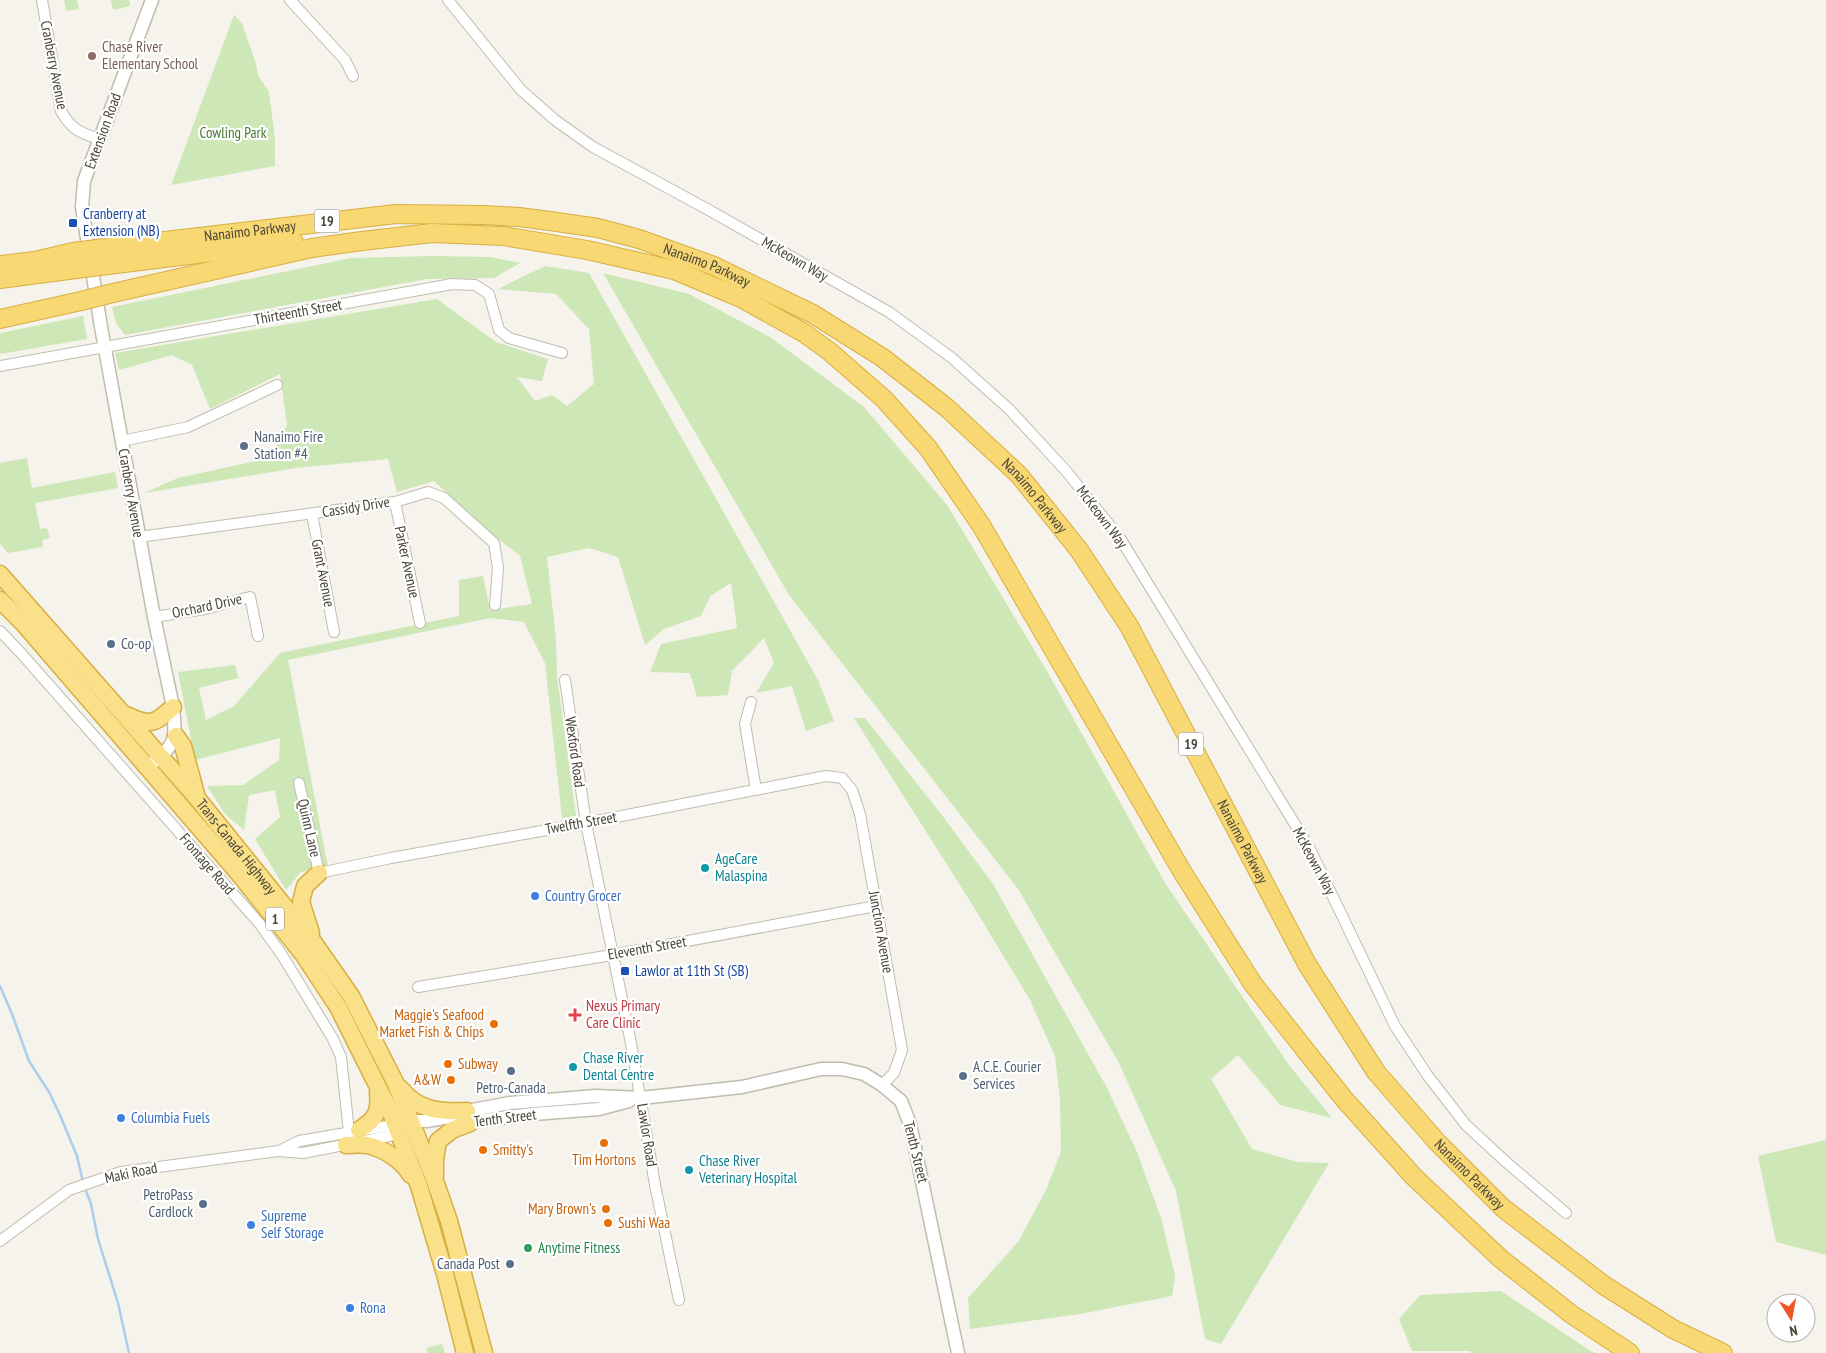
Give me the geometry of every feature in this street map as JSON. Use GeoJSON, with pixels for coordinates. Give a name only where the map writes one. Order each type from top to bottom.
{"type":"FeatureCollection","features":[{"type":"Feature","properties":{"kind":"highway","name":"Nanaimo Parkway"},"geometry":{"type":"LineString","coordinates":[[107,257],[396,214],[483,215],[550,221],[598,228],[714,266],[813,314],[883,358],[940,402],[1019,475],[1079,550],[1130,626],[1307,964],[1376,1072],[1437,1142],[1502,1208],[1605,1286],[1674,1329],[1723,1353]]}},
{"type":"Feature","properties":{"kind":"highway"},"geometry":{"type":"LineString","coordinates":[[0,279],[74,261],[107,257],[405,232],[432,233]]}},
{"type":"Feature","properties":{"kind":"highway","name":"Nanaimo Parkway"},"geometry":{"type":"LineString","coordinates":[[0,319],[312,248],[432,233],[503,236],[603,253],[674,270],[741,298],[804,332],[884,399],[928,448],[981,525],[1183,873],[1253,984],[1344,1099],[1414,1178],[1501,1259],[1571,1314],[1630,1353]]}},
{"type":"Feature","properties":{"kind":"highway"},"geometry":{"type":"LineString","coordinates":[[0,257],[41,253],[74,261]]}},
{"type":"Feature","properties":{"kind":"highway"},"geometry":{"type":"LineString","coordinates":[[0,265],[36,261],[74,261]]}},
{"type":"Feature","properties":{"kind":"highway","name":"Trans-Canada Highway"},"geometry":{"type":"LineString","coordinates":[[0,574],[197,798],[314,942],[351,996],[395,1082],[435,1180],[449,1222],[484,1353]]}},
{"type":"Feature","properties":{"kind":"highway","name":"Trans-Canada Highway"},"geometry":{"type":"LineString","coordinates":[[0,600],[29,630],[240,875],[303,954],[338,1007],[391,1113],[419,1186],[445,1274],[465,1353]]}},
{"type":"Feature","properties":{"kind":"highway"},"geometry":{"type":"LineString","coordinates":[[123,714],[152,724],[160,720],[173,707]]}},
{"type":"Feature","properties":{"kind":"highway"},"geometry":{"type":"LineString","coordinates":[[176,736],[183,746],[197,798]]}},
{"type":"Feature","properties":{"kind":"highway"},"geometry":{"type":"LineString","coordinates":[[314,942],[301,902],[305,886],[320,873]]}},
{"type":"Feature","properties":{"kind":"highway"},"geometry":{"type":"LineString","coordinates":[[395,1082],[409,1099],[425,1107],[468,1117]]}},
{"type":"Feature","properties":{"kind":"highway"},"geometry":{"type":"LineString","coordinates":[[378,1087],[378,1111],[371,1122],[351,1136],[366,1145],[386,1152],[404,1166],[419,1186]]}},
{"type":"Feature","properties":{"kind":"highway"},"geometry":{"type":"LineString","coordinates":[[435,1180],[435,1160],[438,1141],[468,1117]]}},
{"type":"Feature","properties":{"kind":"street","name":"Cranberry Avenue"},"geometry":{"type":"LineString","coordinates":[[42,0],[62,111],[68,124],[81,132],[100,139]]}},
{"type":"Feature","properties":{"kind":"street","name":"Extension Road"},"geometry":{"type":"LineString","coordinates":[[82,207],[84,181],[152,0]]}},
{"type":"Feature","properties":{"kind":"street"},"geometry":{"type":"LineString","coordinates":[[290,0],[345,60],[353,76]]}},
{"type":"Feature","properties":{"kind":"street","name":"McKeown Way"},"geometry":{"type":"LineString","coordinates":[[448,0],[521,90],[555,120],[592,147],[707,209],[889,312],[952,358],[1009,408],[1068,472],[1120,538],[1310,849],[1394,1026],[1428,1076],[1466,1125],[1566,1213]]}},
{"type":"Feature","properties":{"kind":"street","name":"Cranberry Avenue"},"geometry":{"type":"LineString","coordinates":[[82,207],[104,346],[154,617],[173,707],[176,736]]}},
{"type":"Feature","properties":{"kind":"street","name":"Thirteenth Street"},"geometry":{"type":"LineString","coordinates":[[0,366],[452,284],[475,285],[489,294],[499,330],[509,338],[562,353]]}},
{"type":"Feature","properties":{"kind":"street"},"geometry":{"type":"LineString","coordinates":[[122,441],[188,427],[277,385]]}},
{"type":"Feature","properties":{"kind":"street","name":"Cassidy Drive"},"geometry":{"type":"LineString","coordinates":[[139,538],[394,502],[428,492],[444,498],[494,543],[498,568],[496,605]]}},
{"type":"Feature","properties":{"kind":"street","name":"Parker Avenue"},"geometry":{"type":"LineString","coordinates":[[394,502],[420,623]]}},
{"type":"Feature","properties":{"kind":"street","name":"Grant Avenue"},"geometry":{"type":"LineString","coordinates":[[312,514],[334,632]]}},
{"type":"Feature","properties":{"kind":"street","name":"Orchard Drive"},"geometry":{"type":"LineString","coordinates":[[154,617],[205,609],[250,597],[258,636]]}},
{"type":"Feature","properties":{"kind":"street","name":"Frontage Road"},"geometry":{"type":"LineString","coordinates":[[0,631],[260,923],[282,955],[333,1039],[341,1057],[351,1136]]}},
{"type":"Feature","properties":{"kind":"street","name":"Wexford Road"},"geometry":{"type":"LineString","coordinates":[[565,680],[586,823]]}},
{"type":"Feature","properties":{"kind":"street"},"geometry":{"type":"LineString","coordinates":[[751,702],[745,724],[756,790]]}},
{"type":"Feature","properties":{"kind":"street"},"geometry":{"type":"LineString","coordinates":[[147,768],[161,757],[176,736]]}},
{"type":"Feature","properties":{"kind":"street","name":"Twelfth Street"},"geometry":{"type":"LineString","coordinates":[[320,873],[826,776],[842,778]]}},
{"type":"Feature","properties":{"kind":"street","name":"Junction Avenue"},"geometry":{"type":"LineString","coordinates":[[842,778],[852,790],[860,814],[902,1050],[894,1073],[882,1085]]}},
{"type":"Feature","properties":{"kind":"street","name":"Quinn Lane"},"geometry":{"type":"LineString","coordinates":[[299,783],[320,873]]}},
{"type":"Feature","properties":{"kind":"street","name":"Lawlor Road"},"geometry":{"type":"LineString","coordinates":[[586,823],[641,1098],[655,1185],[679,1300]]}},
{"type":"Feature","properties":{"kind":"street","name":"Eleventh Street"},"geometry":{"type":"LineString","coordinates":[[418,987],[612,955],[876,906]]}},
{"type":"Feature","properties":{"kind":"street","name":"Tenth Street"},"geometry":{"type":"LineString","coordinates":[[396,1129],[449,1117],[468,1117],[510,1103],[596,1096],[641,1098],[742,1087],[822,1069],[842,1069],[864,1074],[882,1085],[900,1101],[910,1124],[958,1353]]}},
{"type":"Feature","properties":{"kind":"street","name":"Maki Road"},"geometry":{"type":"LineString","coordinates":[[351,1136],[396,1129]]}},
{"type":"Feature","properties":{"kind":"street","name":"Maki Road"},"geometry":{"type":"LineString","coordinates":[[0,1240],[69,1190],[120,1172],[278,1151],[303,1153],[351,1136],[396,1129]]}},
{"type":"Feature","properties":{"kind":"green space"},"geometry":{"type":"Polygon","coordinates":[[[64,0],[77,0],[79,9],[66,11],[64,0]]]}},
{"type":"Feature","properties":{"kind":"green space"},"geometry":{"type":"Polygon","coordinates":[[[111,0],[129,0],[130,6],[113,10],[111,0]]]}},
{"type":"Feature","properties":{"kind":"green space","name":"Cowling Park"},"geometry":{"type":"Polygon","coordinates":[[[234,15],[242,23],[258,75],[269,92],[275,139],[275,166],[171,185],[234,15]]]}},
{"type":"Feature","properties":{"kind":"green space"},"geometry":{"type":"Polygon","coordinates":[[[490,257],[520,263],[494,278],[427,279],[125,335],[116,323],[112,307],[351,258],[490,257]]]}},
{"type":"Feature","properties":{"kind":"green space"},"geometry":{"type":"Polygon","coordinates":[[[545,266],[589,273],[818,680],[834,721],[806,731],[792,686],[756,693],[774,663],[764,638],[732,671],[728,695],[697,697],[690,673],[650,672],[661,644],[737,628],[731,583],[710,596],[701,616],[664,629],[645,645],[618,557],[589,548],[547,557],[556,640],[557,676],[576,816],[562,818],[545,663],[524,622],[490,618],[288,660],[328,867],[301,872],[286,890],[255,839],[280,817],[275,790],[249,795],[244,830],[225,814],[207,786],[243,785],[279,760],[280,738],[195,760],[178,672],[235,665],[238,678],[199,688],[206,720],[234,706],[280,653],[459,616],[459,580],[483,576],[490,610],[532,604],[520,556],[483,527],[434,481],[397,492],[388,459],[296,468],[144,493],[178,478],[270,458],[287,425],[280,374],[210,409],[192,365],[172,355],[119,370],[115,353],[437,299],[496,342],[548,359],[542,381],[517,377],[535,401],[552,395],[567,406],[594,384],[589,329],[556,294],[498,289],[545,266]]]}},
{"type":"Feature","properties":{"kind":"green space"},"geometry":{"type":"Polygon","coordinates":[[[603,273],[689,294],[770,337],[864,407],[947,505],[1048,673],[1165,883],[1289,1065],[1332,1118],[1280,1105],[1238,1055],[1211,1079],[1252,1149],[1297,1162],[1329,1163],[1221,1344],[1205,1339],[1176,1191],[1119,1063],[1018,889],[789,595],[603,273]]]}},
{"type":"Feature","properties":{"kind":"green space"},"geometry":{"type":"Polygon","coordinates":[[[83,316],[87,339],[0,354],[0,333],[83,316]]]}},
{"type":"Feature","properties":{"kind":"green space"},"geometry":{"type":"Polygon","coordinates":[[[27,458],[32,488],[115,472],[118,488],[35,503],[40,529],[47,528],[50,538],[42,540],[43,547],[8,553],[0,544],[0,463],[27,458]]]}},
{"type":"Feature","properties":{"kind":"green space"},"geometry":{"type":"Polygon","coordinates":[[[854,718],[865,718],[941,814],[993,884],[1106,1086],[1137,1152],[1162,1221],[1175,1276],[1172,1296],[1080,1314],[970,1329],[968,1298],[1018,1242],[1045,1192],[1061,1152],[1060,1099],[1055,1056],[1030,1000],[972,904],[854,718]]]}},
{"type":"Feature","properties":{"kind":"green space"},"geometry":{"type":"Polygon","coordinates":[[[1826,1140],[1826,1255],[1776,1242],[1758,1156],[1826,1140]]]}},
{"type":"Feature","properties":{"kind":"green space"},"geometry":{"type":"Polygon","coordinates":[[[1501,1291],[1595,1353],[1412,1351],[1399,1319],[1420,1295],[1501,1291]]]}},
{"type":"Feature","properties":{"kind":"green space"},"geometry":{"type":"Polygon","coordinates":[[[442,1344],[445,1353],[428,1353],[426,1348],[442,1344]]]}},
{"type":"Feature","properties":{"kind":"waterway"},"geometry":{"type":"LineString","coordinates":[[0,986],[29,1061],[49,1092],[60,1115],[77,1156],[83,1182]]}},
{"type":"Feature","properties":{"kind":"waterway"},"geometry":{"type":"LineString","coordinates":[[86,1191],[91,1204],[98,1239],[118,1303],[129,1353]]}},
{"type":"Feature","properties":{"kind":"place","name":"Chase River Elementary School"},"geometry":{"type":"Point","coordinates":[92,56]}},
{"type":"Feature","properties":{"kind":"place","name":"Cranberry at Extension (NB)"},"geometry":{"type":"Point","coordinates":[73,223]}},
{"type":"Feature","properties":{"kind":"place","name":"Nanaimo Fire Station #4"},"geometry":{"type":"Point","coordinates":[244,446]}},
{"type":"Feature","properties":{"kind":"place","name":"Co-op"},"geometry":{"type":"Point","coordinates":[111,644]}},
{"type":"Feature","properties":{"kind":"place","name":"AgeCare Malaspina"},"geometry":{"type":"Point","coordinates":[705,868]}},
{"type":"Feature","properties":{"kind":"place","name":"Country Grocer"},"geometry":{"type":"Point","coordinates":[535,896]}},
{"type":"Feature","properties":{"kind":"place","name":"Lawlor at 11th St (SB)"},"geometry":{"type":"Point","coordinates":[625,971]}},
{"type":"Feature","properties":{"kind":"place","name":"Nexus Primary Care Clinic"},"geometry":{"type":"Point","coordinates":[575,1015]}},
{"type":"Feature","properties":{"kind":"place","name":"Maggie's Seafood Market Fish & Chips"},"geometry":{"type":"Point","coordinates":[494,1024]}},
{"type":"Feature","properties":{"kind":"place","name":"Subway"},"geometry":{"type":"Point","coordinates":[448,1064]}},
{"type":"Feature","properties":{"kind":"place","name":"Chase River Dental Centre"},"geometry":{"type":"Point","coordinates":[573,1067]}},
{"type":"Feature","properties":{"kind":"place","name":"Petro-Canada"},"geometry":{"type":"Point","coordinates":[511,1071]}},
{"type":"Feature","properties":{"kind":"place","name":"A.C.E. Courier Services"},"geometry":{"type":"Point","coordinates":[963,1076]}},
{"type":"Feature","properties":{"kind":"place","name":"A&W"},"geometry":{"type":"Point","coordinates":[451,1080]}},
{"type":"Feature","properties":{"kind":"place","name":"Columbia Fuels"},"geometry":{"type":"Point","coordinates":[121,1118]}},
{"type":"Feature","properties":{"kind":"place","name":"Tim Hortons"},"geometry":{"type":"Point","coordinates":[604,1143]}},
{"type":"Feature","properties":{"kind":"place","name":"Smitty's"},"geometry":{"type":"Point","coordinates":[483,1150]}},
{"type":"Feature","properties":{"kind":"place","name":"Chase River Veterinary Hospital"},"geometry":{"type":"Point","coordinates":[689,1170]}},
{"type":"Feature","properties":{"kind":"place","name":"PetroPass Cardlock"},"geometry":{"type":"Point","coordinates":[203,1204]}},
{"type":"Feature","properties":{"kind":"place","name":"Mary Brown's"},"geometry":{"type":"Point","coordinates":[606,1209]}},
{"type":"Feature","properties":{"kind":"place","name":"Sushi Waa"},"geometry":{"type":"Point","coordinates":[608,1223]}},
{"type":"Feature","properties":{"kind":"place","name":"Supreme Self Storage"},"geometry":{"type":"Point","coordinates":[251,1225]}},
{"type":"Feature","properties":{"kind":"place","name":"Anytime Fitness"},"geometry":{"type":"Point","coordinates":[528,1248]}},
{"type":"Feature","properties":{"kind":"place","name":"Canada Post"},"geometry":{"type":"Point","coordinates":[510,1264]}},
{"type":"Feature","properties":{"kind":"place","name":"Rona"},"geometry":{"type":"Point","coordinates":[350,1308]}}]}
